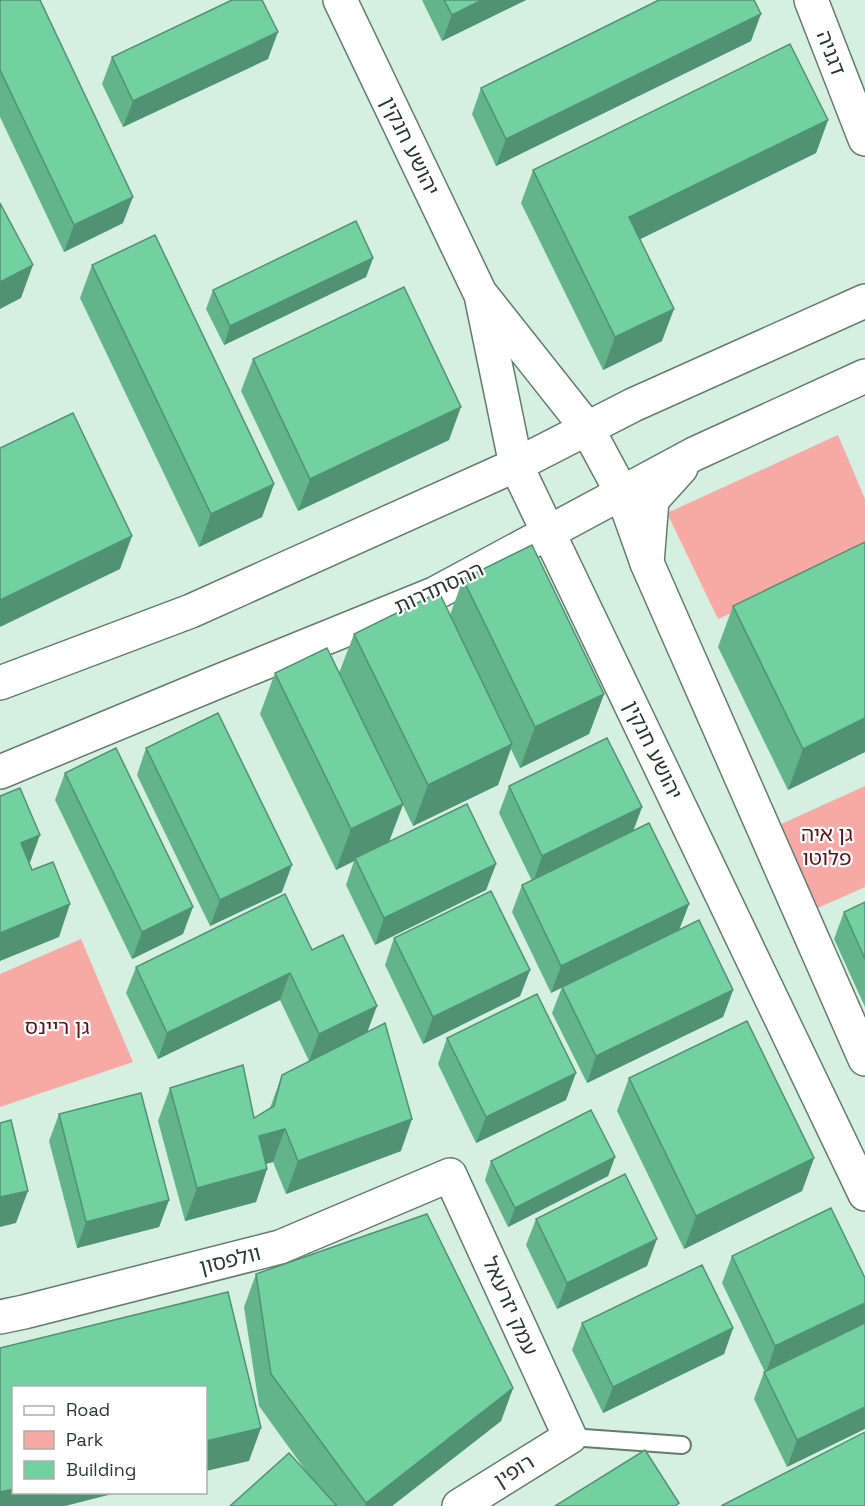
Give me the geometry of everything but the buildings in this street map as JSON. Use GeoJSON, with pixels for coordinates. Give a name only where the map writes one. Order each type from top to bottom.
{"type":"FeatureCollection","features":[{"type":"Feature","properties":{"kind":"street","name":"יהושע חנקין"},"geometry":{"type":"LineString","coordinates":[[340,0],[480,293],[586,428],[622,493],[647,563],[865,1059]]}},
{"type":"Feature","properties":{"kind":"street","name":"דגניה"},"geometry":{"type":"LineString","coordinates":[[811,0],[865,139]]}},
{"type":"Feature","properties":{"kind":"street","name":"יהושע חנקין"},"geometry":{"type":"LineString","coordinates":[[480,293],[516,465],[865,1194]]}},
{"type":"Feature","properties":{"kind":"street"},"geometry":{"type":"LineString","coordinates":[[0,682],[191,611],[516,465],[633,405],[865,301]]}},
{"type":"Feature","properties":{"kind":"street","name":"ההסתדרות"},"geometry":{"type":"LineString","coordinates":[[0,772],[435,594],[693,454],[865,376]]}},
{"type":"Feature","properties":{"kind":"street"},"geometry":{"type":"LineString","coordinates":[[647,563],[652,500],[693,454]]}},
{"type":"Feature","properties":{"kind":"street","name":"וולפסון"},"geometry":{"type":"LineString","coordinates":[[0,1317],[280,1247],[450,1175]]}},
{"type":"Feature","properties":{"kind":"street","name":"עמק יזרעאל"},"geometry":{"type":"LineString","coordinates":[[450,1175],[570,1437]]}},
{"type":"Feature","properties":{"kind":"street","name":"רופין"},"geometry":{"type":"LineString","coordinates":[[459,1506],[570,1437]]}},
{"type":"Feature","properties":{"kind":"lane"},"geometry":{"type":"LineString","coordinates":[[570,1437],[682,1445]]}},
{"type":"Feature","properties":{"kind":"green space"},"geometry":{"type":"Polygon","coordinates":[[[838,435],[865,499],[865,553],[718,619],[667,513],[838,435]]]}},
{"type":"Feature","properties":{"kind":"green space","name":"גן איה פלוטו"},"geometry":{"type":"Polygon","coordinates":[[[865,786],[865,887],[811,911],[779,825],[865,786]]]}},
{"type":"Feature","properties":{"kind":"green space","name":"גן ריינס"},"geometry":{"type":"Polygon","coordinates":[[[81,939],[133,1062],[0,1107],[0,974],[81,939]]]}}]}
